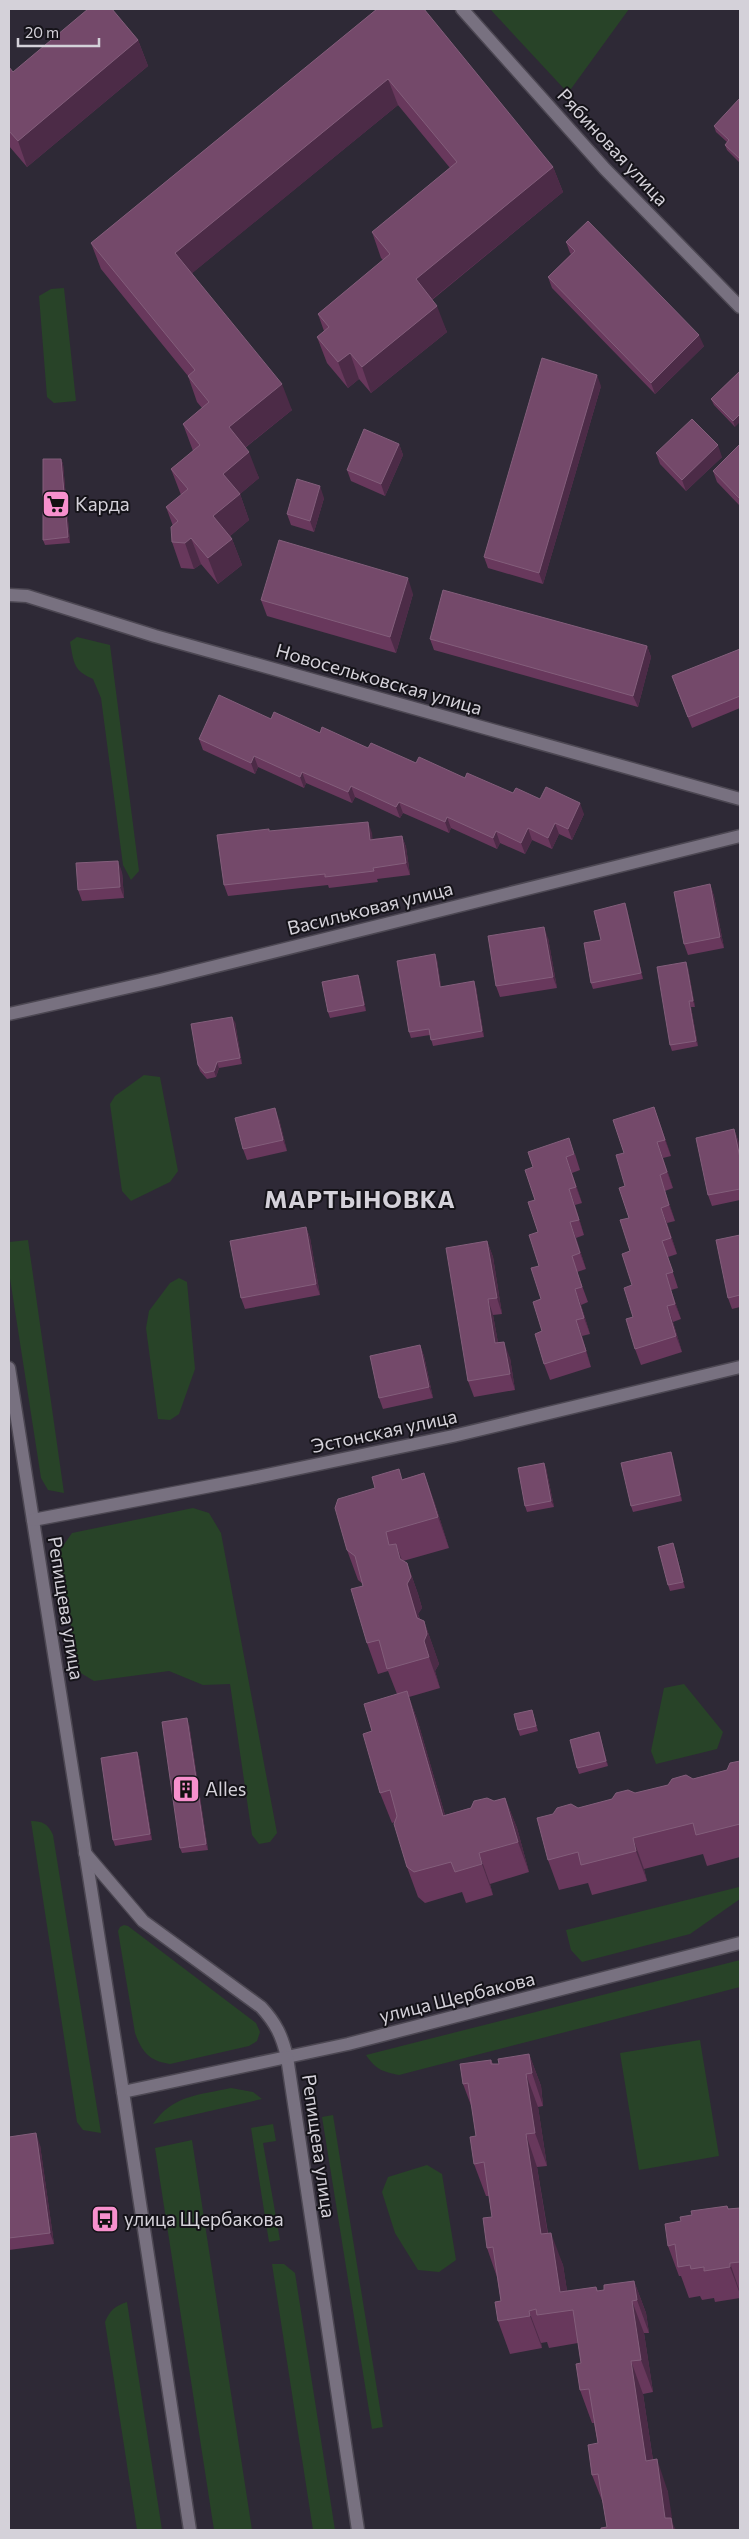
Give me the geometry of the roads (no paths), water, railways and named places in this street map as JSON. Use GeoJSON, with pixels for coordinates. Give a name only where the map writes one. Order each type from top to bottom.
{"type":"FeatureCollection","features":[{"type":"Feature","properties":{"kind":"street","name":"Рябиновая улица"},"geometry":{"type":"LineString","coordinates":[[462,9],[605,169],[740,307]]}},
{"type":"Feature","properties":{"kind":"street","name":"Новосельковская улица"},"geometry":{"type":"LineString","coordinates":[[9,595],[27,596],[155,636],[740,799]]}},
{"type":"Feature","properties":{"kind":"street","name":"Васильковая улица"},"geometry":{"type":"LineString","coordinates":[[9,1014],[160,980],[740,836]]}},
{"type":"Feature","properties":{"kind":"street","name":"Эстонская улица"},"geometry":{"type":"LineString","coordinates":[[33,1520],[247,1480],[453,1436],[740,1367]]}},
{"type":"Feature","properties":{"kind":"street","name":"Репищева улица"},"geometry":{"type":"LineString","coordinates":[[9,1368],[190,2530]]}},
{"type":"Feature","properties":{"kind":"street","name":"Репищева улица"},"geometry":{"type":"LineString","coordinates":[[85,1853],[143,1921],[261,2008],[274,2022],[282,2037],[287,2057],[358,2530]]}},
{"type":"Feature","properties":{"kind":"street","name":"улица Щербакова"},"geometry":{"type":"LineString","coordinates":[[122,2092],[348,2044],[740,1943]]}},
{"type":"Feature","properties":{"kind":"place","name":"Карда"},"geometry":{"type":"Point","coordinates":[56,504]}},
{"type":"Feature","properties":{"kind":"place","name":"Alles"},"geometry":{"type":"Point","coordinates":[186,1789]}},
{"type":"Feature","properties":{"kind":"place","name":"улица Щербакова"},"geometry":{"type":"Point","coordinates":[105,2219]}},
{"type":"Feature","properties":{"kind":"district","name":"МАРТЫНОВКА"},"geometry":{"type":"Point","coordinates":[360,1200]}}]}
